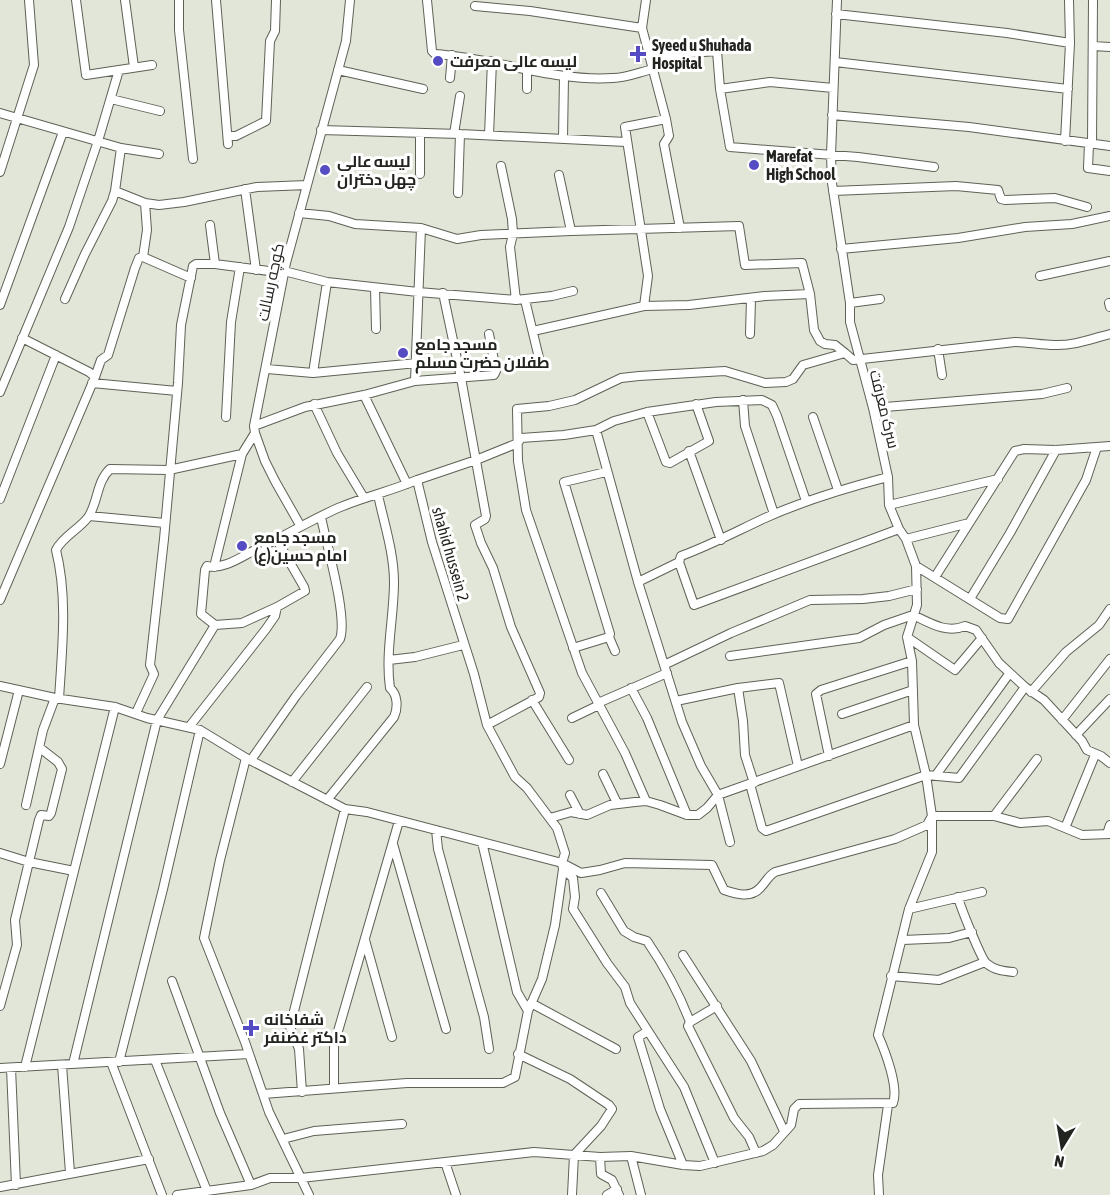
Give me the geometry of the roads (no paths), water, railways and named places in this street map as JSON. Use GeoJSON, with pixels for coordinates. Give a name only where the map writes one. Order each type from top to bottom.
{"type":"FeatureCollection","features":[{"type":"Feature","properties":{"kind":"street"},"geometry":{"type":"LineString","coordinates":[[0,172],[34,65],[29,0]]}},
{"type":"Feature","properties":{"kind":"street"},"geometry":{"type":"LineString","coordinates":[[76,0],[86,75],[152,65]]}},
{"type":"Feature","properties":{"kind":"street"},"geometry":{"type":"LineString","coordinates":[[125,0],[134,67]]}},
{"type":"Feature","properties":{"kind":"street"},"geometry":{"type":"LineString","coordinates":[[179,0],[179,30],[193,159]]}},
{"type":"Feature","properties":{"kind":"street"},"geometry":{"type":"LineString","coordinates":[[216,0],[228,140],[266,121],[270,40],[275,31],[276,0]]}},
{"type":"Feature","properties":{"kind":"street","name":"کوچه رسالت"},"geometry":{"type":"LineString","coordinates":[[215,625],[201,614],[205,570],[207,566],[214,567],[242,454],[255,429],[284,272],[346,41],[350,0]]}},
{"type":"Feature","properties":{"kind":"street"},"geometry":{"type":"LineString","coordinates":[[427,0],[433,53],[492,61],[564,77],[615,78],[653,69]]}},
{"type":"Feature","properties":{"kind":"street"},"geometry":{"type":"LineString","coordinates":[[646,0],[642,28],[666,119],[669,136],[664,144],[680,228]]}},
{"type":"Feature","properties":{"kind":"street","name":"سرک معرفت"},"geometry":{"type":"LineString","coordinates":[[837,0],[831,155],[833,191],[850,303],[850,322],[873,408],[888,477],[889,505],[916,566],[917,605],[907,637],[912,661],[914,725],[926,775],[932,816],[932,852],[909,909],[878,1035],[885,1049],[896,1095],[893,1103],[888,1105]]}},
{"type":"Feature","properties":{"kind":"street"},"geometry":{"type":"LineString","coordinates":[[1065,141],[1070,43],[1069,0]]}},
{"type":"Feature","properties":{"kind":"street"},"geometry":{"type":"LineString","coordinates":[[1093,0],[1091,144],[1088,168],[1110,171]]}},
{"type":"Feature","properties":{"kind":"street"},"geometry":{"type":"LineString","coordinates":[[475,6],[530,11],[642,28]]}},
{"type":"Feature","properties":{"kind":"street"},"geometry":{"type":"LineString","coordinates":[[836,14],[1007,33],[1070,43]]}},
{"type":"Feature","properties":{"kind":"street"},"geometry":{"type":"LineString","coordinates":[[1093,46],[1110,47]]}},
{"type":"Feature","properties":{"kind":"street"},"geometry":{"type":"LineString","coordinates":[[650,56],[716,50],[730,147],[831,155],[934,167]]}},
{"type":"Feature","properties":{"kind":"street"},"geometry":{"type":"LineString","coordinates":[[450,78],[452,55]]}},
{"type":"Feature","properties":{"kind":"street"},"geometry":{"type":"LineString","coordinates":[[489,135],[492,61]]}},
{"type":"Feature","properties":{"kind":"street"},"geometry":{"type":"LineString","coordinates":[[835,62],[1068,89]]}},
{"type":"Feature","properties":{"kind":"street"},"geometry":{"type":"LineString","coordinates":[[526,68],[527,89]]}},
{"type":"Feature","properties":{"kind":"street"},"geometry":{"type":"LineString","coordinates":[[0,392],[69,227],[119,70]]}},
{"type":"Feature","properties":{"kind":"street"},"geometry":{"type":"LineString","coordinates":[[338,70],[423,89]]}},
{"type":"Feature","properties":{"kind":"street"},"geometry":{"type":"LineString","coordinates":[[563,138],[564,77]]}},
{"type":"Feature","properties":{"kind":"street"},"geometry":{"type":"LineString","coordinates":[[720,89],[770,82],[833,88]]}},
{"type":"Feature","properties":{"kind":"street"},"geometry":{"type":"LineString","coordinates":[[458,193],[457,134],[460,96]]}},
{"type":"Feature","properties":{"kind":"street"},"geometry":{"type":"LineString","coordinates":[[111,99],[160,111]]}},
{"type":"Feature","properties":{"kind":"street"},"geometry":{"type":"LineString","coordinates":[[0,113],[121,148],[159,154]]}},
{"type":"Feature","properties":{"kind":"street"},"geometry":{"type":"LineString","coordinates":[[832,115],[969,127],[1110,146]]}},
{"type":"Feature","properties":{"kind":"street"},"geometry":{"type":"LineString","coordinates":[[644,306],[648,276],[625,127],[666,119]]}},
{"type":"Feature","properties":{"kind":"street"},"geometry":{"type":"LineString","coordinates":[[321,130],[626,142]]}},
{"type":"Feature","properties":{"kind":"street"},"geometry":{"type":"LineString","coordinates":[[0,305],[63,132]]}},
{"type":"Feature","properties":{"kind":"street"},"geometry":{"type":"LineString","coordinates":[[420,134],[420,174]]}},
{"type":"Feature","properties":{"kind":"street"},"geometry":{"type":"LineString","coordinates":[[65,299],[115,191],[121,148]]}},
{"type":"Feature","properties":{"kind":"street"},"geometry":{"type":"LineString","coordinates":[[501,166],[513,234],[510,247],[520,300],[533,331],[540,362]]}},
{"type":"Feature","properties":{"kind":"street"},"geometry":{"type":"LineString","coordinates":[[559,175],[570,231]]}},
{"type":"Feature","properties":{"kind":"street"},"geometry":{"type":"LineString","coordinates":[[115,191],[145,203],[159,205],[245,189],[307,185]]}},
{"type":"Feature","properties":{"kind":"street"},"geometry":{"type":"LineString","coordinates":[[833,191],[956,186],[998,190],[1001,199],[1005,200],[1055,198],[1087,207]]}},
{"type":"Feature","properties":{"kind":"street"},"geometry":{"type":"LineString","coordinates":[[245,189],[256,270]]}},
{"type":"Feature","properties":{"kind":"street"},"geometry":{"type":"LineString","coordinates":[[143,257],[147,230],[145,203]]}},
{"type":"Feature","properties":{"kind":"street"},"geometry":{"type":"LineString","coordinates":[[299,213],[328,216],[356,224],[421,228],[457,239],[570,231],[739,226],[745,266],[802,263],[810,294],[814,330],[820,341],[835,345],[853,360],[1016,342],[1073,344],[1110,334]]}},
{"type":"Feature","properties":{"kind":"street"},"geometry":{"type":"LineString","coordinates":[[841,249],[958,238],[1025,227],[1072,224],[1110,216]]}},
{"type":"Feature","properties":{"kind":"street"},"geometry":{"type":"LineString","coordinates":[[210,225],[215,264]]}},
{"type":"Feature","properties":{"kind":"street"},"geometry":{"type":"LineString","coordinates":[[415,381],[421,228]]}},
{"type":"Feature","properties":{"kind":"street"},"geometry":{"type":"LineString","coordinates":[[143,257],[191,279]]}},
{"type":"Feature","properties":{"kind":"street"},"geometry":{"type":"LineString","coordinates":[[0,600],[47,494],[101,360],[108,355],[135,268],[139,258],[143,257]]}},
{"type":"Feature","properties":{"kind":"street"},"geometry":{"type":"LineString","coordinates":[[1040,276],[1110,261]]}},
{"type":"Feature","properties":{"kind":"street"},"geometry":{"type":"LineString","coordinates":[[136,714],[154,674],[150,665],[177,392],[181,325],[193,266],[215,264],[284,272],[327,282],[375,288],[520,300],[573,291]]}},
{"type":"Feature","properties":{"kind":"street"},"geometry":{"type":"LineString","coordinates":[[226,417],[231,322],[240,267]]}},
{"type":"Feature","properties":{"kind":"street"},"geometry":{"type":"LineString","coordinates":[[313,373],[327,282]]}},
{"type":"Feature","properties":{"kind":"street"},"geometry":{"type":"LineString","coordinates":[[375,288],[376,329]]}},
{"type":"Feature","properties":{"kind":"street"},"geometry":{"type":"LineString","coordinates":[[443,293],[486,516],[475,525],[493,568],[511,627],[538,687],[539,697],[487,725]]}},
{"type":"Feature","properties":{"kind":"street"},"geometry":{"type":"LineString","coordinates":[[533,331],[644,306],[689,305],[776,295],[810,294]]}},
{"type":"Feature","properties":{"kind":"street"},"geometry":{"type":"LineString","coordinates":[[750,334],[751,299]]}},
{"type":"Feature","properties":{"kind":"street"},"geometry":{"type":"LineString","coordinates":[[850,303],[880,299]]}},
{"type":"Feature","properties":{"kind":"street"},"geometry":{"type":"LineString","coordinates":[[300,525],[265,461],[255,429],[314,404],[364,395],[415,381],[496,374],[489,334]]}},
{"type":"Feature","properties":{"kind":"street"},"geometry":{"type":"LineString","coordinates":[[22,338],[89,372],[94,380],[177,392]]}},
{"type":"Feature","properties":{"kind":"street"},"geometry":{"type":"LineString","coordinates":[[938,349],[942,375]]}},
{"type":"Feature","properties":{"kind":"street"},"geometry":{"type":"LineString","coordinates":[[646,801],[625,753],[582,673],[526,510],[518,461],[517,409],[549,406],[575,400],[621,378],[725,371],[765,383],[786,382],[792,379],[803,365],[845,353]]}},
{"type":"Feature","properties":{"kind":"street"},"geometry":{"type":"LineString","coordinates":[[0,499],[56,355]]}},
{"type":"Feature","properties":{"kind":"street"},"geometry":{"type":"LineString","coordinates":[[267,369],[313,373],[417,363]]}},
{"type":"Feature","properties":{"kind":"street"},"geometry":{"type":"LineString","coordinates":[[873,408],[1042,394],[1067,388]]}},
{"type":"Feature","properties":{"kind":"street"},"geometry":{"type":"LineString","coordinates":[[364,395],[407,484]]}},
{"type":"Feature","properties":{"kind":"street"},"geometry":{"type":"LineString","coordinates":[[743,400],[742,410],[748,436],[774,514]]}},
{"type":"Feature","properties":{"kind":"street"},"geometry":{"type":"LineString","coordinates":[[214,567],[229,563],[277,540],[300,525],[364,498],[476,460],[518,443],[521,438],[596,430],[614,421],[647,412],[696,404],[762,400],[772,405],[806,501]]}},
{"type":"Feature","properties":{"kind":"street"},"geometry":{"type":"LineString","coordinates":[[314,404],[338,453],[364,498]]}},
{"type":"Feature","properties":{"kind":"street"},"geometry":{"type":"LineString","coordinates":[[647,412],[666,462],[670,463],[709,441],[696,404]]}},
{"type":"Feature","properties":{"kind":"street"},"geometry":{"type":"LineString","coordinates":[[813,417],[838,490]]}},
{"type":"Feature","properties":{"kind":"street"},"geometry":{"type":"LineString","coordinates":[[596,430],[606,472],[665,669],[688,738],[718,795],[730,842]]}},
{"type":"Feature","properties":{"kind":"street"},"geometry":{"type":"LineString","coordinates":[[935,577],[1015,451],[1110,446]]}},
{"type":"Feature","properties":{"kind":"street"},"geometry":{"type":"LineString","coordinates":[[916,566],[1000,618],[1008,619],[1086,480],[1097,447]]}},
{"type":"Feature","properties":{"kind":"street"},"geometry":{"type":"LineString","coordinates":[[970,599],[1015,525],[1056,450]]}},
{"type":"Feature","properties":{"kind":"street"},"geometry":{"type":"LineString","coordinates":[[689,451],[721,540]]}},
{"type":"Feature","properties":{"kind":"street"},"geometry":{"type":"LineString","coordinates":[[26,805],[43,730],[57,698],[63,603],[61,571],[56,550],[60,543],[89,516],[104,474],[110,468],[169,470],[242,454]]}},
{"type":"Feature","properties":{"kind":"street"},"geometry":{"type":"LineString","coordinates":[[606,472],[566,480],[563,485],[615,651]]}},
{"type":"Feature","properties":{"kind":"street"},"geometry":{"type":"LineString","coordinates":[[888,477],[838,490],[774,514],[721,540],[681,556],[679,562],[694,605],[899,529]]}},
{"type":"Feature","properties":{"kind":"street"},"geometry":{"type":"LineString","coordinates":[[889,505],[998,479]]}},
{"type":"Feature","properties":{"kind":"street","name":"shahid hussein 2"},"geometry":{"type":"LineString","coordinates":[[417,480],[432,542],[474,674],[487,725],[515,777],[527,788],[557,828],[565,853],[563,866]]}},
{"type":"Feature","properties":{"kind":"street"},"geometry":{"type":"LineString","coordinates":[[327,800],[364,756],[397,711],[394,691],[390,688],[388,674],[394,601],[393,564],[378,495]]}},
{"type":"Feature","properties":{"kind":"street"},"geometry":{"type":"LineString","coordinates":[[89,516],[165,522]]}},
{"type":"Feature","properties":{"kind":"street"},"geometry":{"type":"LineString","coordinates":[[309,1195],[263,1094],[204,939],[222,849],[249,759],[340,639],[343,631],[321,517]]}},
{"type":"Feature","properties":{"kind":"street"},"geometry":{"type":"LineString","coordinates":[[906,539],[969,524]]}},
{"type":"Feature","properties":{"kind":"street"},"geometry":{"type":"LineString","coordinates":[[73,1064],[156,720],[215,625],[242,622],[277,607],[305,591],[277,540]]}},
{"type":"Feature","properties":{"kind":"street"},"geometry":{"type":"LineString","coordinates":[[638,582],[679,562]]}},
{"type":"Feature","properties":{"kind":"street"},"geometry":{"type":"LineString","coordinates":[[572,718],[731,633],[810,600],[863,599],[917,589]]}},
{"type":"Feature","properties":{"kind":"street"},"geometry":{"type":"LineString","coordinates":[[189,727],[266,629],[275,616],[277,607]]}},
{"type":"Feature","properties":{"kind":"street"},"geometry":{"type":"LineString","coordinates":[[738,688],[745,754],[762,828],[766,831],[926,775],[959,778],[1028,689],[1066,652],[1099,625],[1110,609]]}},
{"type":"Feature","properties":{"kind":"street"},"geometry":{"type":"LineString","coordinates":[[730,656],[859,638],[913,615],[948,630],[957,630],[965,626],[976,630],[1009,674],[1044,700],[1087,750],[1110,763]]}},
{"type":"Feature","properties":{"kind":"street"},"geometry":{"type":"LineString","coordinates":[[573,648],[609,637]]}},
{"type":"Feature","properties":{"kind":"street"},"geometry":{"type":"LineString","coordinates":[[907,637],[955,670],[982,638]]}},
{"type":"Feature","properties":{"kind":"street"},"geometry":{"type":"LineString","coordinates":[[389,660],[415,657],[463,645]]}},
{"type":"Feature","properties":{"kind":"street"},"geometry":{"type":"LineString","coordinates":[[1062,720],[1110,659]]}},
{"type":"Feature","properties":{"kind":"street"},"geometry":{"type":"LineString","coordinates":[[829,756],[816,694],[821,690],[912,661]]}},
{"type":"Feature","properties":{"kind":"street"},"geometry":{"type":"LineString","coordinates":[[936,775],[1009,674]]}},
{"type":"Feature","properties":{"kind":"street"},"geometry":{"type":"LineString","coordinates":[[676,701],[738,688],[779,683],[798,766]]}},
{"type":"Feature","properties":{"kind":"street"},"geometry":{"type":"LineString","coordinates":[[0,686],[115,707],[156,720],[200,730],[249,759],[345,809],[367,812],[482,842],[580,873],[625,863],[712,865],[724,890],[740,895],[752,894],[761,888],[775,872],[895,839],[927,825],[932,816],[994,816],[1020,823],[1048,821],[1082,836],[1108,834],[1110,825]]}},
{"type":"Feature","properties":{"kind":"street"},"geometry":{"type":"LineString","coordinates":[[292,782],[367,687]]}},
{"type":"Feature","properties":{"kind":"street"},"geometry":{"type":"LineString","coordinates":[[631,688],[647,718],[687,815]]}},
{"type":"Feature","properties":{"kind":"street"},"geometry":{"type":"LineString","coordinates":[[0,764],[18,690]]}},
{"type":"Feature","properties":{"kind":"street"},"geometry":{"type":"LineString","coordinates":[[842,714],[913,690]]}},
{"type":"Feature","properties":{"kind":"street"},"geometry":{"type":"LineString","coordinates":[[1076,735],[1110,699]]}},
{"type":"Feature","properties":{"kind":"street"},"geometry":{"type":"LineString","coordinates":[[532,700],[569,760]]}},
{"type":"Feature","properties":{"kind":"street"},"geometry":{"type":"LineString","coordinates":[[25,1067],[115,707]]}},
{"type":"Feature","properties":{"kind":"street"},"geometry":{"type":"LineString","coordinates":[[550,818],[572,812],[587,815],[617,803],[646,801],[687,815],[698,815],[718,795],[914,725]]}},
{"type":"Feature","properties":{"kind":"street"},"geometry":{"type":"LineString","coordinates":[[162,1195],[115,1062],[163,889],[200,730]]}},
{"type":"Feature","properties":{"kind":"street"},"geometry":{"type":"LineString","coordinates":[[0,1006],[17,945],[15,920],[39,820],[41,815],[49,816],[51,813],[62,769],[58,762],[40,748]]}},
{"type":"Feature","properties":{"kind":"street"},"geometry":{"type":"LineString","coordinates":[[1065,828],[1095,755]]}},
{"type":"Feature","properties":{"kind":"street"},"geometry":{"type":"LineString","coordinates":[[994,816],[1037,759]]}},
{"type":"Feature","properties":{"kind":"street"},"geometry":{"type":"LineString","coordinates":[[603,774],[617,803]]}},
{"type":"Feature","properties":{"kind":"street"},"geometry":{"type":"LineString","coordinates":[[570,795],[580,814]]}},
{"type":"Feature","properties":{"kind":"street"},"geometry":{"type":"LineString","coordinates":[[302,1092],[299,1050],[290,1027],[345,809]]}},
{"type":"Feature","properties":{"kind":"street"},"geometry":{"type":"LineString","coordinates":[[334,1088],[334,1045],[399,821]]}},
{"type":"Feature","properties":{"kind":"street"},"geometry":{"type":"LineString","coordinates":[[436,830],[438,849],[484,1017],[489,1048]]}},
{"type":"Feature","properties":{"kind":"street"},"geometry":{"type":"LineString","coordinates":[[482,842],[517,992],[529,1007],[616,1049]]}},
{"type":"Feature","properties":{"kind":"street"},"geometry":{"type":"LineString","coordinates":[[393,843],[446,1029]]}},
{"type":"Feature","properties":{"kind":"street"},"geometry":{"type":"LineString","coordinates":[[0,853],[29,862],[74,871]]}},
{"type":"Feature","properties":{"kind":"street"},"geometry":{"type":"LineString","coordinates":[[263,1094],[406,1083],[503,1083],[515,1077],[529,1007],[542,979],[555,925],[563,866]]}},
{"type":"Feature","properties":{"kind":"street"},"geometry":{"type":"LineString","coordinates":[[563,866],[573,878],[575,897],[573,909],[625,987],[630,1003],[684,1087],[715,1163]]}},
{"type":"Feature","properties":{"kind":"street"},"geometry":{"type":"LineString","coordinates":[[601,892],[624,931],[647,941],[681,999],[690,1022],[688,1026],[707,1066],[734,1118],[749,1137],[756,1152]]}},
{"type":"Feature","properties":{"kind":"street"},"geometry":{"type":"LineString","coordinates":[[909,909],[982,892]]}},
{"type":"Feature","properties":{"kind":"street"},"geometry":{"type":"LineString","coordinates":[[958,897],[963,914],[985,962],[997,970],[1013,972]]}},
{"type":"Feature","properties":{"kind":"street"},"geometry":{"type":"LineString","coordinates":[[903,940],[949,938],[972,932]]}},
{"type":"Feature","properties":{"kind":"street"},"geometry":{"type":"LineString","coordinates":[[365,939],[392,1037]]}},
{"type":"Feature","properties":{"kind":"street"},"geometry":{"type":"LineString","coordinates":[[683,955],[751,1061],[784,1131]]}},
{"type":"Feature","properties":{"kind":"street"},"geometry":{"type":"LineString","coordinates":[[891,976],[939,980],[985,962]]}},
{"type":"Feature","properties":{"kind":"street"},"geometry":{"type":"LineString","coordinates":[[172,981],[247,1185],[247,1195]]}},
{"type":"Feature","properties":{"kind":"street"},"geometry":{"type":"LineString","coordinates":[[690,1022],[717,1006]]}},
{"type":"Feature","properties":{"kind":"street"},"geometry":{"type":"LineString","coordinates":[[648,1031],[638,1037],[660,1109],[683,1165]]}},
{"type":"Feature","properties":{"kind":"street"},"geometry":{"type":"LineString","coordinates":[[0,1068],[249,1054]]}},
{"type":"Feature","properties":{"kind":"street"},"geometry":{"type":"LineString","coordinates":[[518,1054],[570,1079],[612,1109],[601,1126],[574,1155],[572,1195]]}},
{"type":"Feature","properties":{"kind":"street"},"geometry":{"type":"LineString","coordinates":[[155,1060],[204,1192]]}},
{"type":"Feature","properties":{"kind":"street"},"geometry":{"type":"LineString","coordinates":[[62,1065],[70,1173]]}},
{"type":"Feature","properties":{"kind":"street"},"geometry":{"type":"LineString","coordinates":[[11,1068],[16,1185]]}},
{"type":"Feature","properties":{"kind":"street"},"geometry":{"type":"LineString","coordinates":[[177,1195],[247,1185],[270,1178],[301,1178],[534,1152],[600,1157],[631,1156],[700,1166],[763,1151],[773,1145],[791,1125],[794,1109],[799,1104],[888,1105],[878,1175],[879,1195]]}},
{"type":"Feature","properties":{"kind":"street"},"geometry":{"type":"LineString","coordinates":[[283,1139],[314,1131],[402,1124]]}},
{"type":"Feature","properties":{"kind":"street"},"geometry":{"type":"LineString","coordinates":[[631,1156],[642,1195]]}},
{"type":"Feature","properties":{"kind":"street"},"geometry":{"type":"LineString","coordinates":[[600,1157],[601,1174],[612,1180],[618,1192],[607,1195]]}},
{"type":"Feature","properties":{"kind":"street"},"geometry":{"type":"LineString","coordinates":[[0,1186],[16,1185],[149,1159]]}},
{"type":"Feature","properties":{"kind":"street"},"geometry":{"type":"LineString","coordinates":[[445,1162],[456,1195]]}},
{"type":"Feature","properties":{"kind":"place","name":"Syeed u Shuhada Hospital"},"geometry":{"type":"Point","coordinates":[638,54]}},
{"type":"Feature","properties":{"kind":"place","name":"لیسه عالی معرفت"},"geometry":{"type":"Point","coordinates":[438,61]}},
{"type":"Feature","properties":{"kind":"place","name":"Marefat High School"},"geometry":{"type":"Point","coordinates":[754,165]}},
{"type":"Feature","properties":{"kind":"place","name":"لیسه عالی چهل دختران"},"geometry":{"type":"Point","coordinates":[325,170]}},
{"type":"Feature","properties":{"kind":"place","name":"مسجد جامع طفلان حضرت مسلم"},"geometry":{"type":"Point","coordinates":[403,353]}},
{"type":"Feature","properties":{"kind":"place","name":"مسجد جامع امام حسین(ع)"},"geometry":{"type":"Point","coordinates":[242,546]}},
{"type":"Feature","properties":{"kind":"place","name":"شفاخانه داکتر غضنفر"},"geometry":{"type":"Point","coordinates":[251,1028]}}]}
